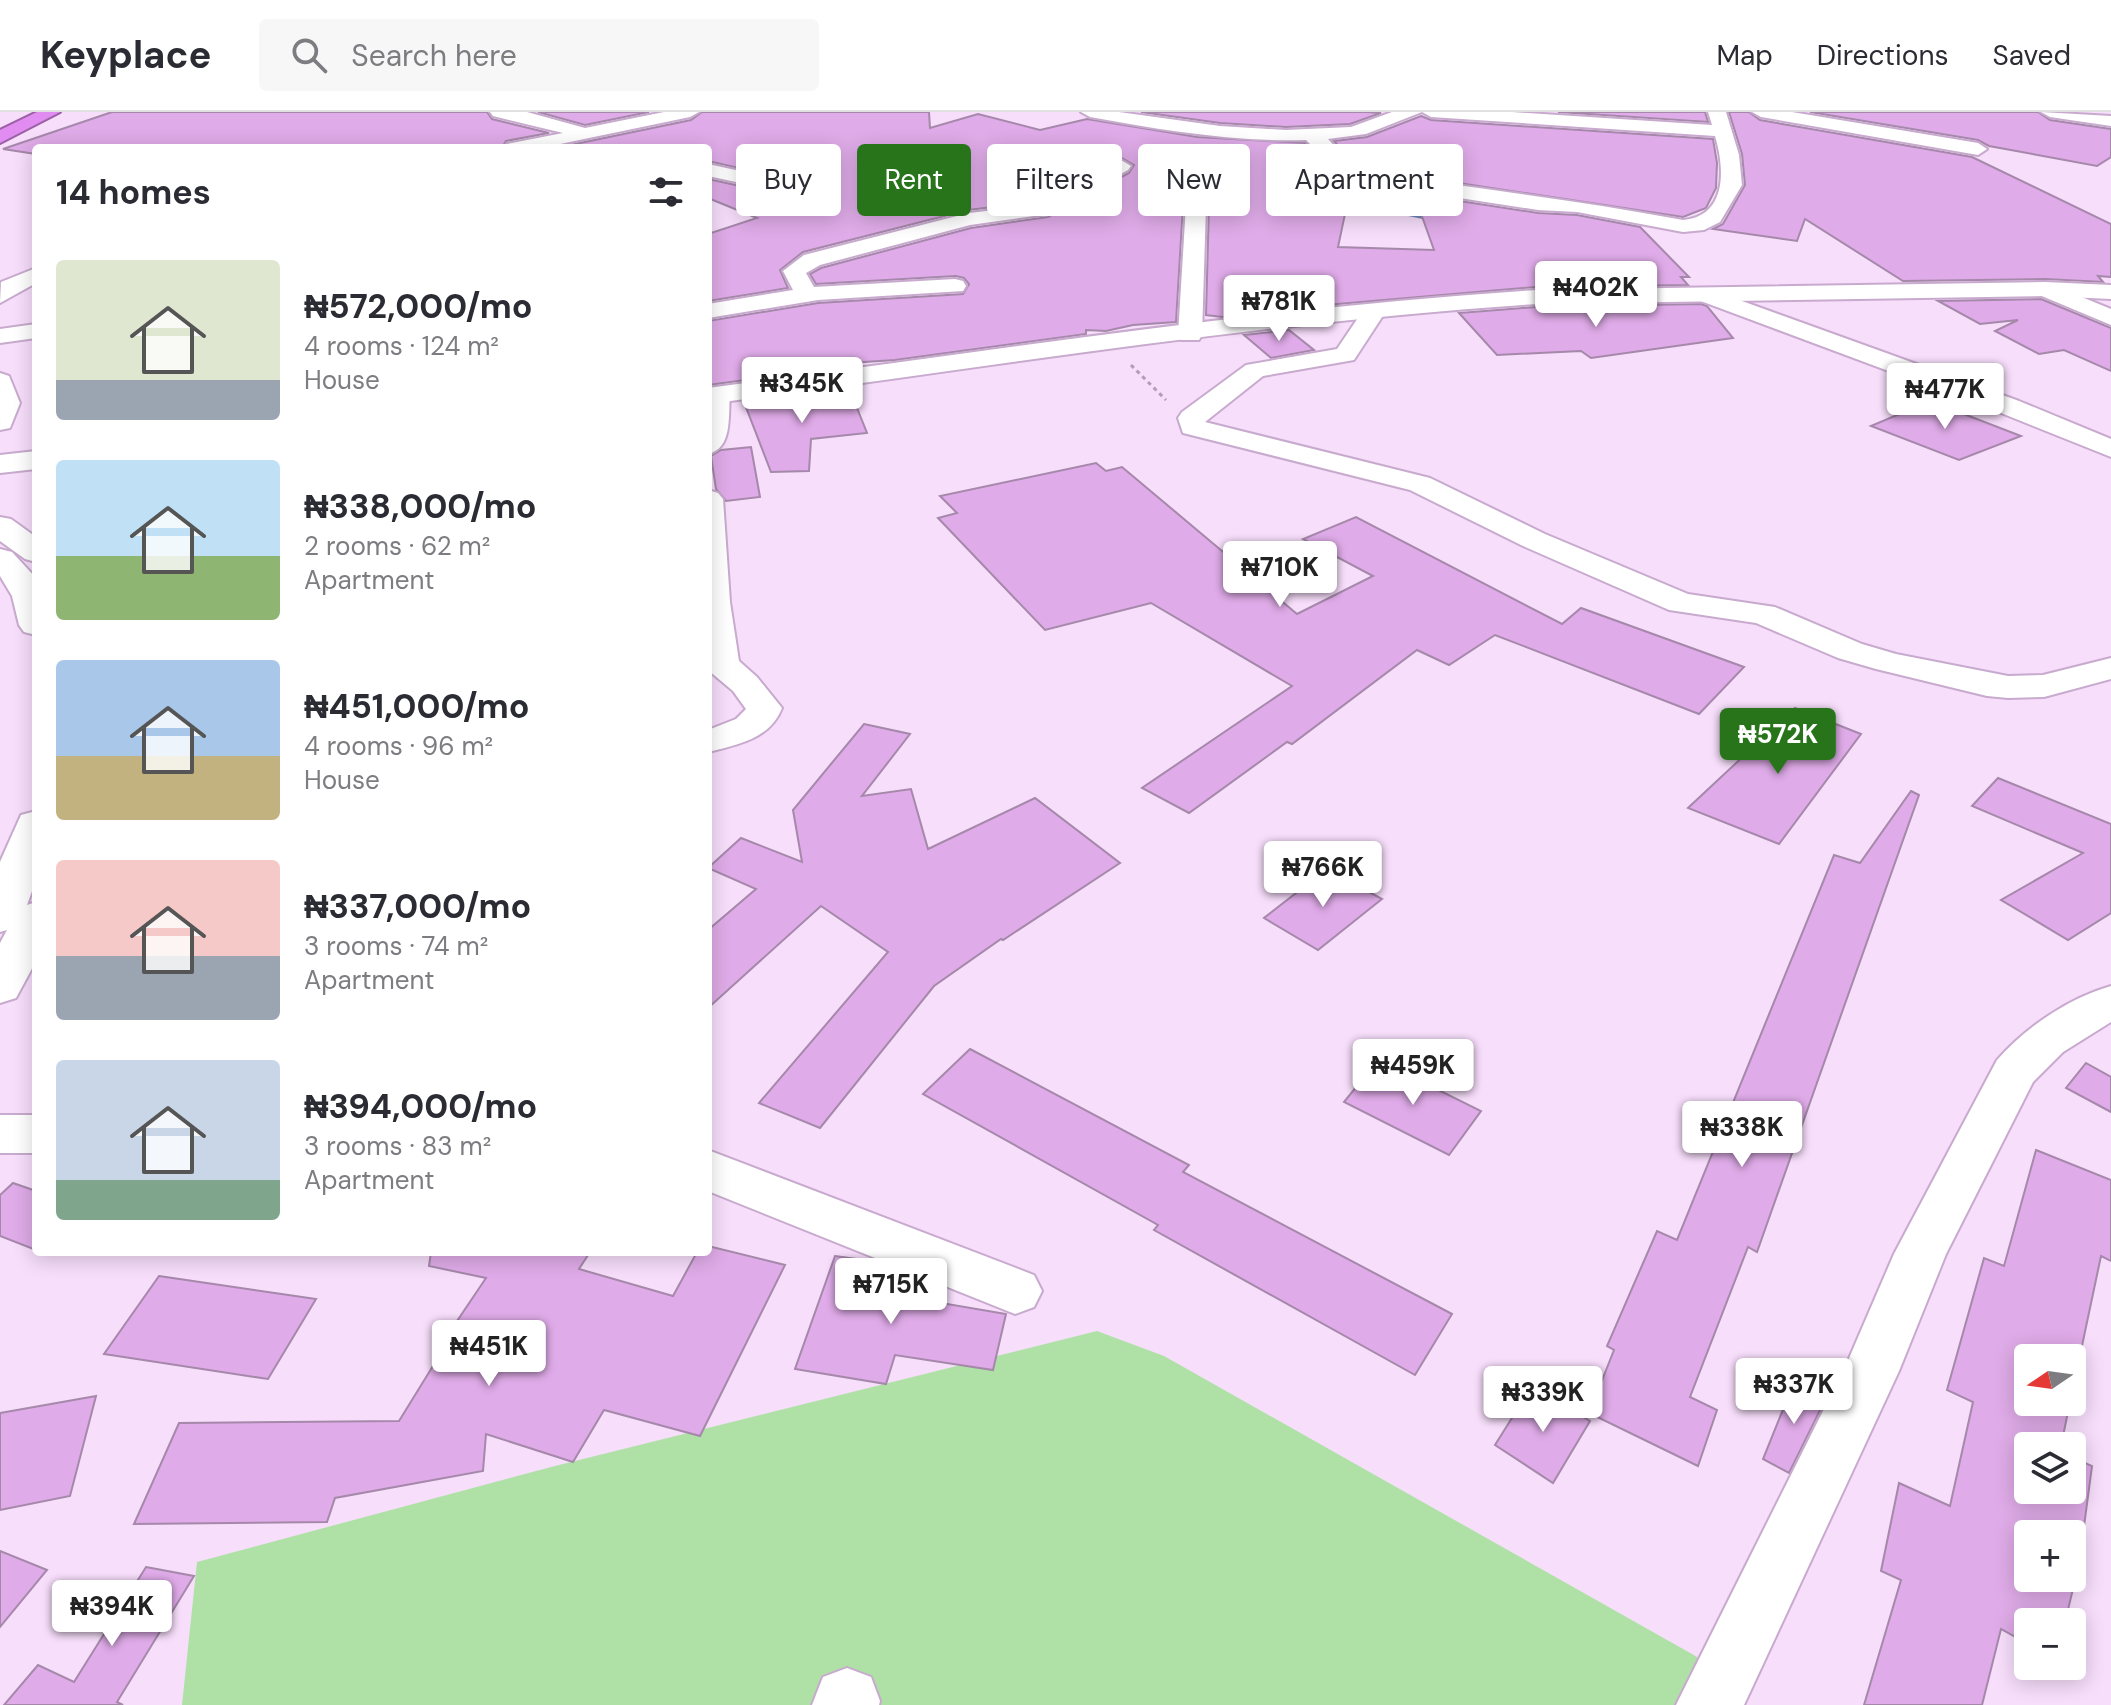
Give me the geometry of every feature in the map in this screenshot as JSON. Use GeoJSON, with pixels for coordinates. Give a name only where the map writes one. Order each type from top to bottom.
{"type":"FeatureCollection","features":[{"type":"Feature","properties":{"kind":"highway"},"geometry":{"type":"LineString","coordinates":[[0,124],[24,112]]}},
{"type":"Feature","properties":{"kind":"highway"},"geometry":{"type":"LineString","coordinates":[[0,137],[51,112]]}},
{"type":"Feature","properties":{"kind":"street"},"geometry":{"type":"LineString","coordinates":[[499,112],[547,121],[614,144]]}},
{"type":"Feature","properties":{"kind":"street"},"geometry":{"type":"LineString","coordinates":[[534,144],[690,112]]}},
{"type":"Feature","properties":{"kind":"street"},"geometry":{"type":"LineString","coordinates":[[1095,112],[1172,127],[1310,135],[1368,129],[1403,113],[1414,112]]}},
{"type":"Feature","properties":{"kind":"street"},"geometry":{"type":"LineString","coordinates":[[1310,135],[1318,138],[1336,163],[1362,177],[1538,204],[1577,206],[1683,226],[1704,224],[1713,218],[1732,185],[1730,155],[1720,122],[1431,112]]}},
{"type":"Feature","properties":{"kind":"street"},"geometry":{"type":"LineString","coordinates":[[1761,112],[1978,149]]}},
{"type":"Feature","properties":{"kind":"street"},"geometry":{"type":"LineString","coordinates":[[2050,112],[2111,121]]}},
{"type":"Feature","properties":{"kind":"street"},"geometry":{"type":"LineString","coordinates":[[1932,161],[1937,142]]}},
{"type":"Feature","properties":{"kind":"street"},"geometry":{"type":"LineString","coordinates":[[712,171],[736,176]]}},
{"type":"Feature","properties":{"kind":"street"},"geometry":{"type":"LineString","coordinates":[[807,295],[794,271],[812,260],[969,219],[993,216]]}},
{"type":"Feature","properties":{"kind":"street"},"geometry":{"type":"LineString","coordinates":[[1190,335],[1195,216]]}},
{"type":"Feature","properties":{"kind":"street"},"geometry":{"type":"LineString","coordinates":[[0,296],[9,287],[32,277]]}},
{"type":"Feature","properties":{"kind":"street"},"geometry":{"type":"LineString","coordinates":[[712,310],[807,295],[955,286]]}},
{"type":"Feature","properties":{"kind":"street"},"geometry":{"type":"LineString","coordinates":[[2045,289],[2111,318]]}},
{"type":"Feature","properties":{"kind":"street"},"geometry":{"type":"LineString","coordinates":[[712,442],[712,396],[1374,311],[1510,298],[2045,289],[2111,292]]}},
{"type":"Feature","properties":{"kind":"street"},"geometry":{"type":"LineString","coordinates":[[1706,295],[2010,407],[2111,449]]}},
{"type":"Feature","properties":{"kind":"street"},"geometry":{"type":"LineString","coordinates":[[1374,311],[1345,355],[1324,361],[1255,370],[1191,418],[1193,427],[1420,484],[1534,540],[1681,603],[1763,614],[1850,651],[1888,662],[2008,687],[2044,686],[2111,668]]}},
{"type":"Feature","properties":{"kind":"street"},"geometry":{"type":"LineString","coordinates":[[0,336],[32,332]]}},
{"type":"Feature","properties":{"kind":"street"},"geometry":{"type":"LineString","coordinates":[[0,381],[7,403],[0,422]]}},
{"type":"Feature","properties":{"kind":"street"},"geometry":{"type":"LineString","coordinates":[[0,464],[32,460]]}},
{"type":"Feature","properties":{"kind":"street"},"geometry":{"type":"LineString","coordinates":[[0,526],[14,569],[32,599]]}},
{"type":"Feature","properties":{"kind":"street"},"geometry":{"type":"LineString","coordinates":[[712,568],[722,665],[745,684],[764,708],[757,720],[737,732],[712,740]]}},
{"type":"Feature","properties":{"kind":"street"},"geometry":{"type":"LineString","coordinates":[[0,917],[32,834]]}},
{"type":"Feature","properties":{"kind":"street"},"geometry":{"type":"LineString","coordinates":[[0,987],[32,925]]}},
{"type":"Feature","properties":{"kind":"street"},"geometry":{"type":"LineString","coordinates":[[1709,1705],[1871,1371],[1920,1254],[2014,1072],[2026,1056],[2044,1042],[2111,1002]]}},
{"type":"Feature","properties":{"kind":"street"},"geometry":{"type":"LineString","coordinates":[[0,1134],[32,1134]]}},
{"type":"Feature","properties":{"kind":"street"},"geometry":{"type":"LineString","coordinates":[[712,1172],[1015,1291]]}},
{"type":"Feature","properties":{"kind":"path"},"geometry":{"type":"LineString","coordinates":[[1110,345],[1166,398],[1173,414],[1193,427]]}},
{"type":"Feature","properties":{"kind":"green space"},"geometry":{"type":"Polygon","coordinates":[[[1097,1331],[1164,1356],[1715,1667],[1684,1705],[182,1705],[197,1562],[555,1466],[1097,1331]]]}},
{"type":"Feature","properties":{"kind":"building"},"geometry":{"type":"Polygon","coordinates":[[[112,112],[487,112],[492,119],[549,133],[506,141],[504,144],[32,144],[32,153],[3,149],[112,112]]]}},
{"type":"Feature","properties":{"kind":"building"},"geometry":{"type":"Polygon","coordinates":[[[538,112],[649,112],[585,125],[538,112]]]}},
{"type":"Feature","properties":{"kind":"building"},"geometry":{"type":"Polygon","coordinates":[[[702,112],[929,112],[930,128],[978,114],[1040,130],[1087,119],[1197,137],[1305,143],[1266,144],[1266,216],[1345,216],[1338,247],[1434,250],[1422,216],[1463,216],[1463,202],[1538,213],[1577,215],[1640,227],[1689,277],[1681,277],[1688,285],[1536,287],[1260,308],[1266,312],[1222,317],[1206,315],[1209,216],[1250,216],[1250,144],[1138,144],[1138,216],[1182,216],[1176,322],[1133,325],[1106,331],[1086,330],[1086,334],[895,360],[834,364],[836,368],[712,384],[712,320],[818,303],[963,294],[969,284],[964,278],[956,276],[816,284],[810,274],[821,268],[971,228],[1050,216],[1122,216],[1122,177],[1134,165],[1122,158],[1122,144],[987,144],[987,208],[971,210],[971,144],[857,144],[857,216],[944,216],[803,252],[780,270],[788,288],[712,300],[712,233],[757,218],[752,216],[841,216],[841,144],[736,144],[736,167],[712,162],[712,144],[575,144],[691,120],[702,112]]]}},
{"type":"Feature","properties":{"kind":"building"},"geometry":{"type":"Polygon","coordinates":[[[1141,112],[1381,113],[1350,124],[1286,127],[1220,123],[1141,112]]]}},
{"type":"Feature","properties":{"kind":"building"},"geometry":{"type":"Polygon","coordinates":[[[1558,112],[1705,112],[1708,122],[1558,112]]]}},
{"type":"Feature","properties":{"kind":"building"},"geometry":{"type":"Polygon","coordinates":[[[1729,112],[1749,112],[1760,120],[1972,157],[2111,224],[2111,277],[2098,276],[2103,282],[2045,279],[1903,281],[1805,219],[1797,241],[1713,229],[1723,224],[1745,185],[1742,154],[1729,112]]]}},
{"type":"Feature","properties":{"kind":"building"},"geometry":{"type":"Polygon","coordinates":[[[1810,112],[2038,112],[2050,120],[2111,129],[2111,157],[2097,166],[1989,146],[1978,140],[1810,112]]]}},
{"type":"Feature","properties":{"kind":"building"},"geometry":{"type":"Polygon","coordinates":[[[1421,116],[1431,120],[1713,139],[1717,163],[1716,188],[1706,208],[1683,217],[1463,184],[1463,144],[1337,144],[1334,141],[1367,137],[1421,116]]]}},
{"type":"Feature","properties":{"kind":"building"},"geometry":{"type":"Polygon","coordinates":[[[712,180],[736,185],[736,209],[712,200],[712,180]]]}},
{"type":"Feature","properties":{"kind":"building"},"geometry":{"type":"Polygon","coordinates":[[[2041,299],[2111,328],[2111,371],[2064,350],[2039,354],[1995,331],[2018,320],[1980,324],[1938,301],[2041,299]]]}},
{"type":"Feature","properties":{"kind":"building"},"geometry":{"type":"Polygon","coordinates":[[[1707,306],[1733,338],[1591,358],[1581,351],[1497,355],[1459,313],[1536,307],[1707,306]]]}},
{"type":"Feature","properties":{"kind":"building"},"geometry":{"type":"Polygon","coordinates":[[[1289,330],[1314,350],[1271,358],[1244,335],[1289,330]]]}},
{"type":"Feature","properties":{"kind":"building"},"geometry":{"type":"Polygon","coordinates":[[[849,388],[867,433],[811,439],[809,471],[771,472],[744,402],[849,388]]]}},
{"type":"Feature","properties":{"kind":"building"},"geometry":{"type":"Polygon","coordinates":[[[1930,401],[2021,436],[1959,460],[1871,426],[1930,401]]]}},
{"type":"Feature","properties":{"kind":"building"},"geometry":{"type":"Polygon","coordinates":[[[751,447],[760,497],[726,501],[716,489],[712,455],[721,450],[751,447]]]}},
{"type":"Feature","properties":{"kind":"building"},"geometry":{"type":"Polygon","coordinates":[[[1096,463],[1106,471],[1122,467],[1297,614],[1373,576],[1303,539],[1356,517],[1562,624],[1581,608],[1744,667],[1699,714],[1495,635],[1449,665],[1417,650],[1292,744],[1287,742],[1189,813],[1142,788],[1292,686],[1151,603],[1045,630],[938,518],[957,513],[940,496],[1096,463]]]}},
{"type":"Feature","properties":{"kind":"building"},"geometry":{"type":"Polygon","coordinates":[[[1795,708],[1861,734],[1779,844],[1688,808],[1795,708]]]}},
{"type":"Feature","properties":{"kind":"building"},"geometry":{"type":"Polygon","coordinates":[[[864,724],[910,734],[862,796],[911,789],[928,849],[1035,798],[1120,863],[934,986],[820,1128],[759,1103],[888,952],[821,906],[712,1004],[712,927],[756,889],[712,870],[712,864],[741,838],[802,862],[793,810],[864,724]]]}},
{"type":"Feature","properties":{"kind":"building"},"geometry":{"type":"Polygon","coordinates":[[[1998,778],[2111,824],[2111,913],[2068,940],[2001,900],[2083,853],[1972,806],[1998,778]]]}},
{"type":"Feature","properties":{"kind":"building"},"geometry":{"type":"Polygon","coordinates":[[[1911,791],[1919,795],[1757,1252],[1748,1247],[1690,1397],[1717,1410],[1698,1466],[1589,1413],[1614,1350],[1607,1346],[1657,1231],[1677,1240],[1834,855],[1860,863],[1911,791]]]}},
{"type":"Feature","properties":{"kind":"building"},"geometry":{"type":"Polygon","coordinates":[[[1327,869],[1382,899],[1318,950],[1264,918],[1327,869]]]}},
{"type":"Feature","properties":{"kind":"building"},"geometry":{"type":"Polygon","coordinates":[[[970,1049],[1189,1165],[1183,1172],[1452,1314],[1415,1375],[1154,1230],[1158,1225],[923,1094],[970,1049]]]}},
{"type":"Feature","properties":{"kind":"building"},"geometry":{"type":"Polygon","coordinates":[[[1378,1060],[1481,1111],[1449,1155],[1344,1102],[1378,1060]]]}},
{"type":"Feature","properties":{"kind":"building"},"geometry":{"type":"Polygon","coordinates":[[[2086,1063],[2111,1077],[2111,1112],[2066,1088],[2086,1063]]]}},
{"type":"Feature","properties":{"kind":"building"},"geometry":{"type":"Polygon","coordinates":[[[2036,1150],[2111,1180],[2111,1261],[2101,1256],[2082,1344],[2014,1344],[2014,1416],[2067,1416],[2064,1432],[2014,1432],[2014,1504],[2086,1504],[2086,1463],[2092,1466],[2085,1520],[2014,1520],[2014,1592],[2072,1592],[2068,1608],[2014,1608],[2014,1636],[2001,1629],[1982,1705],[1864,1705],[1901,1580],[1881,1571],[1899,1483],[1950,1506],[1973,1402],[1947,1390],[1984,1258],[2004,1266],[2036,1150]]]}},
{"type":"Feature","properties":{"kind":"building"},"geometry":{"type":"Polygon","coordinates":[[[13,1183],[32,1190],[32,1248],[0,1236],[0,1195],[13,1183]]]}},
{"type":"Feature","properties":{"kind":"building"},"geometry":{"type":"Polygon","coordinates":[[[712,1247],[785,1265],[700,1436],[604,1410],[573,1462],[486,1434],[483,1471],[335,1498],[327,1522],[134,1524],[179,1423],[399,1421],[449,1340],[445,1339],[486,1278],[429,1266],[430,1256],[587,1256],[579,1269],[673,1296],[695,1256],[712,1256],[712,1247]]]}},
{"type":"Feature","properties":{"kind":"building"},"geometry":{"type":"Polygon","coordinates":[[[835,1256],[878,1262],[918,1278],[912,1298],[1006,1314],[993,1370],[895,1355],[886,1384],[795,1369],[835,1256]]]}},
{"type":"Feature","properties":{"kind":"building"},"geometry":{"type":"Polygon","coordinates":[[[159,1276],[316,1299],[268,1379],[104,1354],[159,1276]]]}},
{"type":"Feature","properties":{"kind":"building"},"geometry":{"type":"Polygon","coordinates":[[[1795,1380],[1827,1396],[1789,1473],[1763,1459],[1795,1380]]]}},
{"type":"Feature","properties":{"kind":"building"},"geometry":{"type":"Polygon","coordinates":[[[1532,1386],[1590,1421],[1553,1483],[1495,1445],[1532,1386]]]}},
{"type":"Feature","properties":{"kind":"building"},"geometry":{"type":"Polygon","coordinates":[[[96,1396],[70,1496],[0,1510],[0,1413],[96,1396]]]}},
{"type":"Feature","properties":{"kind":"building"},"geometry":{"type":"Polygon","coordinates":[[[0,1551],[47,1570],[0,1627],[0,1551]]]}},
{"type":"Feature","properties":{"kind":"building"},"geometry":{"type":"Polygon","coordinates":[[[146,1567],[194,1576],[117,1702],[123,1705],[4,1705],[38,1665],[74,1682],[146,1567]]]}},
{"type":"Feature","properties":{"kind":"waterway"},"geometry":{"type":"LineString","coordinates":[[1417,216],[1437,220]]}}]}
